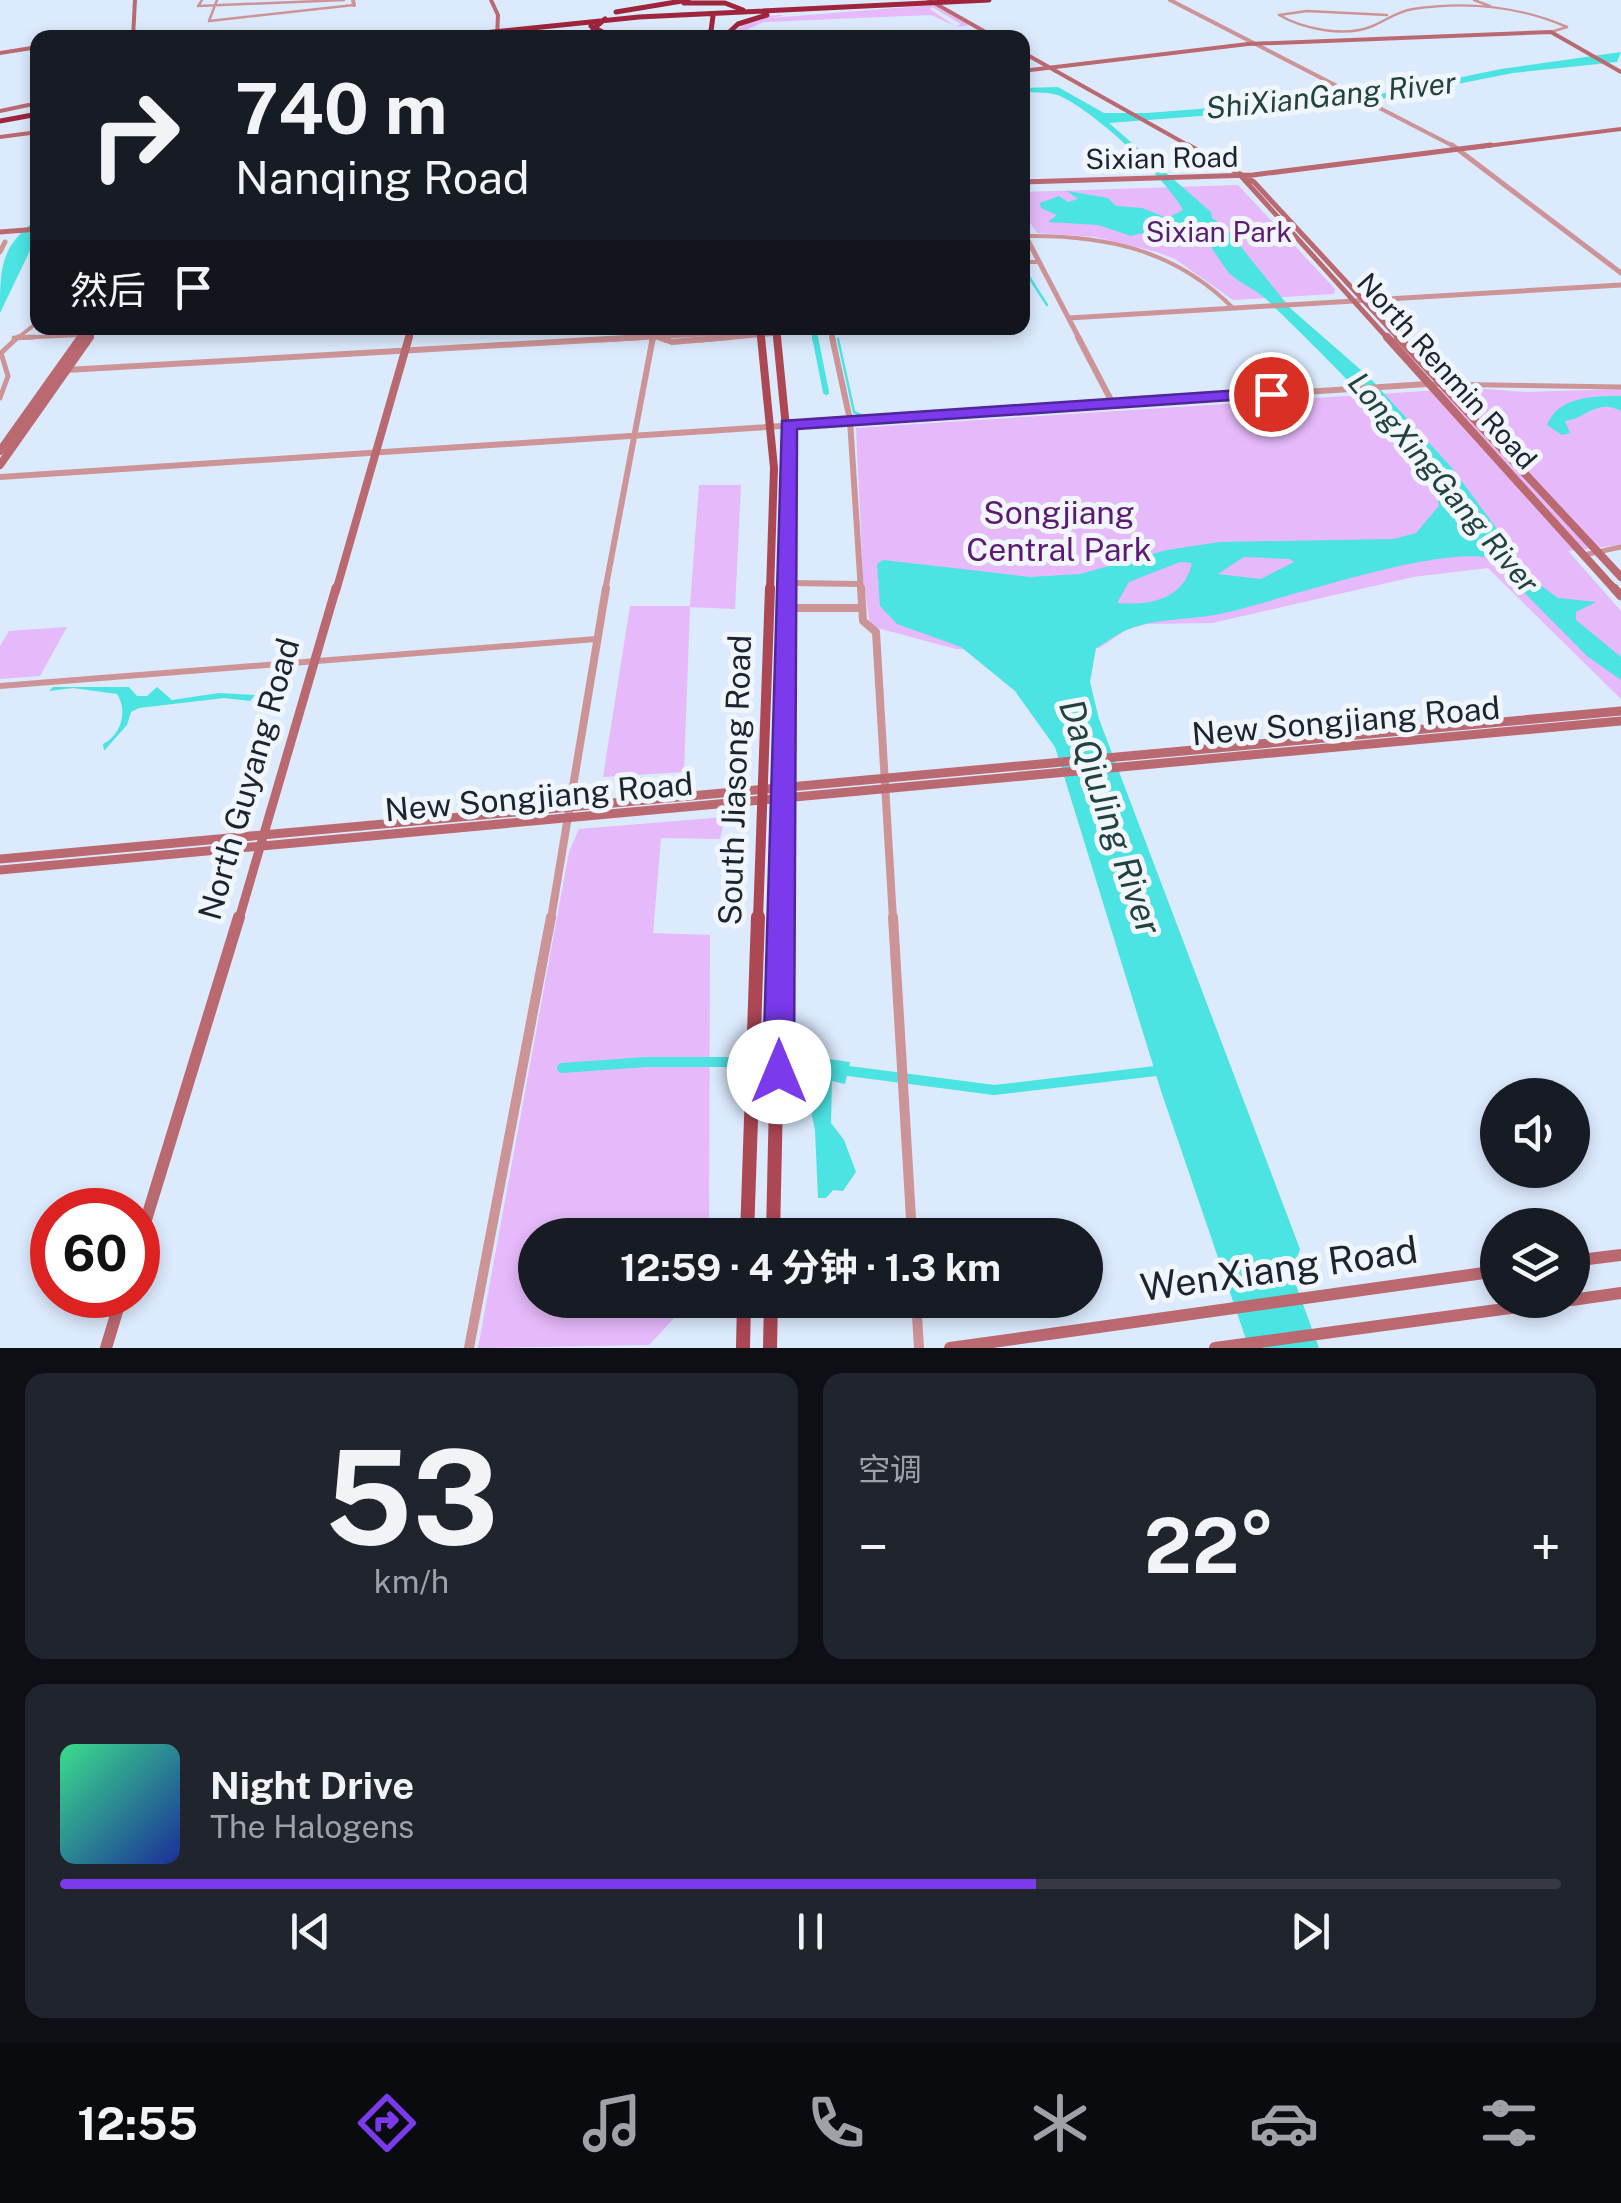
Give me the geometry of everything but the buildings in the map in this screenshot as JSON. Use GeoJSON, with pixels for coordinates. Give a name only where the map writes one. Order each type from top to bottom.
{"type":"FeatureCollection","features":[{"type":"Feature","properties":{"kind":"highway"},"geometry":{"type":"LineString","coordinates":[[710,30],[714,13],[711,0]]}},
{"type":"Feature","properties":{"kind":"highway"},"geometry":{"type":"LineString","coordinates":[[728,0],[775,6]]}},
{"type":"Feature","properties":{"kind":"highway"},"geometry":{"type":"LineString","coordinates":[[507,27],[989,0]]}},
{"type":"Feature","properties":{"kind":"highway"},"geometry":{"type":"LineString","coordinates":[[498,30],[687,2],[742,9],[742,16],[727,30]]}},
{"type":"Feature","properties":{"kind":"highway"},"geometry":{"type":"LineString","coordinates":[[507,27],[891,4]]}},
{"type":"Feature","properties":{"kind":"highway"},"geometry":{"type":"LineString","coordinates":[[592,30],[624,13],[734,6],[891,4]]}},
{"type":"Feature","properties":{"kind":"highway"},"geometry":{"type":"LineString","coordinates":[[730,30],[770,14],[891,4]]}},
{"type":"Feature","properties":{"kind":"highway"},"geometry":{"type":"LineString","coordinates":[[620,30],[636,20],[754,11]]}},
{"type":"Feature","properties":{"kind":"highway"},"geometry":{"type":"LineString","coordinates":[[507,27],[578,25],[593,30]]}},
{"type":"Feature","properties":{"kind":"highway"},"geometry":{"type":"LineString","coordinates":[[0,117],[30,111]]}},
{"type":"Feature","properties":{"kind":"main road"},"geometry":{"type":"LineString","coordinates":[[133,30],[136,0]]}},
{"type":"Feature","properties":{"kind":"main road"},"geometry":{"type":"LineString","coordinates":[[489,0],[493,12],[490,30]]}},
{"type":"Feature","properties":{"kind":"main road"},"geometry":{"type":"LineString","coordinates":[[924,2],[980,30]]}},
{"type":"Feature","properties":{"kind":"main road"},"geometry":{"type":"LineString","coordinates":[[1030,71],[1248,44],[1551,32],[1621,72]]}},
{"type":"Feature","properties":{"kind":"main road"},"geometry":{"type":"LineString","coordinates":[[0,53],[30,49]]}},
{"type":"Feature","properties":{"kind":"main road","name":"North Renmin Road"},"geometry":{"type":"LineString","coordinates":[[1030,56],[1246,177],[1621,578]]}},
{"type":"Feature","properties":{"kind":"main road","name":"Sixian Road"},"geometry":{"type":"LineString","coordinates":[[1030,184],[1246,177],[1621,130]]}},
{"type":"Feature","properties":{"kind":"main road"},"geometry":{"type":"LineString","coordinates":[[0,137],[30,133]]}},
{"type":"Feature","properties":{"kind":"main road","name":"North Renmin Road"},"geometry":{"type":"LineString","coordinates":[[1246,177],[1621,596]]}},
{"type":"Feature","properties":{"kind":"main road"},"geometry":{"type":"LineString","coordinates":[[0,233],[30,231]]}},
{"type":"Feature","properties":{"kind":"main road"},"geometry":{"type":"LineString","coordinates":[[0,451],[86,335]]}},
{"type":"Feature","properties":{"kind":"main road","name":"North Guyang Road"},"geometry":{"type":"LineString","coordinates":[[156,1188],[409,335]]}},
{"type":"Feature","properties":{"kind":"main road","name":"South Jiasong Road"},"geometry":{"type":"LineString","coordinates":[[748,1218],[773,426],[762,335]]}},
{"type":"Feature","properties":{"kind":"main road","name":"South Jiasong Road"},"geometry":{"type":"LineString","coordinates":[[775,1218],[790,583],[788,424],[777,335]]}},
{"type":"Feature","properties":{"kind":"main road"},"geometry":{"type":"LineString","coordinates":[[0,465],[61,370]]}},
{"type":"Feature","properties":{"kind":"main road","name":"New Songjiang Road"},"geometry":{"type":"LineString","coordinates":[[0,870],[260,848],[570,813],[783,794],[886,790],[1058,768],[1621,710]]}},
{"type":"Feature","properties":{"kind":"main road","name":"New Songjiang Road"},"geometry":{"type":"LineString","coordinates":[[1118,762],[1621,722]]}},
{"type":"Feature","properties":{"kind":"main road","name":"New Songjiang Road"},"geometry":{"type":"LineString","coordinates":[[783,794],[885,777],[1058,768]]}},
{"type":"Feature","properties":{"kind":"main road"},"geometry":{"type":"LineString","coordinates":[[0,858],[264,834],[570,813]]}},
{"type":"Feature","properties":{"kind":"main road"},"geometry":{"type":"LineString","coordinates":[[1590,1258],[1621,1254]]}},
{"type":"Feature","properties":{"kind":"main road","name":"WenXiang Road"},"geometry":{"type":"LineString","coordinates":[[950,1348],[1480,1274]]}},
{"type":"Feature","properties":{"kind":"main road","name":"WenXiang Road"},"geometry":{"type":"LineString","coordinates":[[1590,1297],[1621,1293]]}},
{"type":"Feature","properties":{"kind":"main road","name":"WenXiang Road"},"geometry":{"type":"LineString","coordinates":[[1215,1348],[1480,1313]]}},
{"type":"Feature","properties":{"kind":"main road"},"geometry":{"type":"LineString","coordinates":[[106,1348],[115,1318]]}},
{"type":"Feature","properties":{"kind":"main road"},"geometry":{"type":"LineString","coordinates":[[743,1348],[744,1318]]}},
{"type":"Feature","properties":{"kind":"main road"},"geometry":{"type":"LineString","coordinates":[[770,1348],[771,1318]]}},
{"type":"Feature","properties":{"kind":"street"},"geometry":{"type":"LineString","coordinates":[[202,0],[198,6],[344,0]]}},
{"type":"Feature","properties":{"kind":"street"},"geometry":{"type":"LineString","coordinates":[[217,0],[208,21],[354,3]]}},
{"type":"Feature","properties":{"kind":"street"},"geometry":{"type":"LineString","coordinates":[[1170,0],[1248,44],[1459,149],[1621,273]]}},
{"type":"Feature","properties":{"kind":"street"},"geometry":{"type":"LineString","coordinates":[[1474,0],[1567,27],[1551,32]]}},
{"type":"Feature","properties":{"kind":"street"},"geometry":{"type":"LineString","coordinates":[[278,13],[286,2]]}},
{"type":"Feature","properties":{"kind":"street"},"geometry":{"type":"LineString","coordinates":[[1387,15],[1372,26],[1329,28],[1279,15],[1300,11],[1387,15],[1422,10],[1500,10]]}},
{"type":"Feature","properties":{"kind":"street"},"geometry":{"type":"LineString","coordinates":[[1352,28],[1368,39]]}},
{"type":"Feature","properties":{"kind":"street"},"geometry":{"type":"LineString","coordinates":[[1030,234],[1095,239],[1160,255],[1205,281],[1233,308]]}},
{"type":"Feature","properties":{"kind":"street"},"geometry":{"type":"LineString","coordinates":[[0,252],[3,242]]}},
{"type":"Feature","properties":{"kind":"street"},"geometry":{"type":"LineString","coordinates":[[1030,245],[1114,404]]}},
{"type":"Feature","properties":{"kind":"street"},"geometry":{"type":"LineString","coordinates":[[1030,262],[1039,262]]}},
{"type":"Feature","properties":{"kind":"street"},"geometry":{"type":"LineString","coordinates":[[1069,318],[1621,284]]}},
{"type":"Feature","properties":{"kind":"street"},"geometry":{"type":"LineString","coordinates":[[0,398],[8,376],[1,353],[13,338],[30,327]]}},
{"type":"Feature","properties":{"kind":"street"},"geometry":{"type":"LineString","coordinates":[[13,338],[46,335]]}},
{"type":"Feature","properties":{"kind":"street"},"geometry":{"type":"LineString","coordinates":[[61,370],[654,336],[672,342],[729,335]]}},
{"type":"Feature","properties":{"kind":"street"},"geometry":{"type":"LineString","coordinates":[[830,335],[850,420],[863,621],[876,632],[911,1218]]}},
{"type":"Feature","properties":{"kind":"street"},"geometry":{"type":"LineString","coordinates":[[469,1348],[570,813],[596,639],[654,336]]}},
{"type":"Feature","properties":{"kind":"street"},"geometry":{"type":"LineString","coordinates":[[0,477],[1350,388],[1428,384],[1621,387]]}},
{"type":"Feature","properties":{"kind":"street"},"geometry":{"type":"LineString","coordinates":[[1584,555],[1621,547]]}},
{"type":"Feature","properties":{"kind":"street"},"geometry":{"type":"LineString","coordinates":[[790,583],[860,584]]}},
{"type":"Feature","properties":{"kind":"street"},"geometry":{"type":"LineString","coordinates":[[787,608],[862,608]]}},
{"type":"Feature","properties":{"kind":"street"},"geometry":{"type":"LineString","coordinates":[[0,686],[596,639]]}},
{"type":"Feature","properties":{"kind":"street"},"geometry":{"type":"LineString","coordinates":[[917,1318],[919,1348]]}},
{"type":"Feature","properties":{"kind":"green space"},"geometry":{"type":"Polygon","coordinates":[[[933,5],[969,25],[956,27],[961,24],[932,7],[955,26],[931,15],[764,22],[737,30],[761,18],[785,15],[771,18],[933,5]]]}},
{"type":"Feature","properties":{"kind":"green space","name":"Sixian Park"},"geometry":{"type":"Polygon","coordinates":[[[1238,185],[1335,289],[1334,294],[1233,300],[1175,259],[1157,252],[1095,237],[1037,233],[1030,222],[1030,192],[1238,185]]]}},
{"type":"Feature","properties":{"kind":"green space","name":"Songjiang Central Park"},"geometry":{"type":"Polygon","coordinates":[[[1472,388],[1526,392],[1621,389],[1621,545],[1568,551],[1621,611],[1621,699],[1488,568],[1413,577],[1212,623],[1146,624],[1126,630],[1099,648],[956,649],[870,626],[863,577],[856,428],[1472,388]]]}},
{"type":"Feature","properties":{"kind":"green space"},"geometry":{"type":"Polygon","coordinates":[[[699,485],[741,485],[735,609],[690,607],[684,772],[603,777],[630,606],[690,606],[699,485]]]}},
{"type":"Feature","properties":{"kind":"green space"},"geometry":{"type":"Polygon","coordinates":[[[67,627],[40,676],[0,679],[0,646],[9,631],[67,627]]]}},
{"type":"Feature","properties":{"kind":"green space"},"geometry":{"type":"Polygon","coordinates":[[[725,817],[720,839],[661,838],[653,933],[710,935],[709,1218],[518,1218],[518,1318],[674,1318],[649,1345],[478,1348],[569,852],[579,829],[725,817]]]}},
{"type":"Feature","properties":{"kind":"water"},"geometry":{"type":"Polygon","coordinates":[[[1621,52],[1617,62],[1513,73],[1356,104],[1109,123],[1211,212],[1212,218],[1225,227],[1290,308],[1369,377],[1452,468],[1536,582],[1558,598],[1596,602],[1576,612],[1576,620],[1621,657],[1621,680],[1587,656],[1490,558],[1465,556],[1357,576],[1220,614],[1140,625],[1096,648],[1090,682],[1099,719],[1300,1249],[1292,1274],[1319,1348],[1249,1348],[1161,1091],[1055,747],[1015,691],[961,647],[897,624],[880,606],[877,564],[883,560],[1030,577],[1080,574],[1167,550],[1220,542],[1394,539],[1416,533],[1439,506],[1416,460],[1309,341],[1263,296],[1229,273],[1199,228],[1175,225],[1131,236],[1098,225],[1048,222],[1057,215],[1041,208],[1040,203],[1059,196],[1068,202],[1078,199],[1067,191],[1108,198],[1116,206],[1142,208],[1167,218],[1183,210],[1147,165],[1093,117],[1062,97],[1030,92],[1030,88],[1058,87],[1104,113],[1375,95],[1501,69],[1621,52]],[[1244,557],[1218,574],[1261,579],[1294,562],[1244,557]],[[1180,562],[1129,582],[1117,603],[1164,598],[1182,585],[1192,563],[1180,562]]]}},
{"type":"Feature","properties":{"kind":"water"},"geometry":{"type":"Polygon","coordinates":[[[30,225],[30,251],[0,313],[5,260],[30,225]]]}},
{"type":"Feature","properties":{"kind":"water"},"geometry":{"type":"Polygon","coordinates":[[[1621,396],[1621,411],[1599,408],[1565,421],[1570,433],[1562,435],[1547,425],[1552,415],[1568,403],[1621,396]]]}},
{"type":"Feature","properties":{"kind":"water"},"geometry":{"type":"Polygon","coordinates":[[[53,687],[129,687],[137,696],[147,696],[157,687],[172,700],[219,693],[255,695],[250,701],[224,698],[139,708],[131,712],[127,725],[104,751],[103,744],[115,734],[121,721],[122,707],[117,694],[73,688],[49,691],[53,687]]]}},
{"type":"Feature","properties":{"kind":"water"},"geometry":{"type":"Polygon","coordinates":[[[799,1055],[850,1062],[845,1084],[832,1081],[831,1123],[844,1140],[856,1172],[843,1191],[833,1190],[826,1198],[818,1198],[815,1130],[799,1055]]]}},
{"type":"Feature","properties":{"kind":"waterway"},"geometry":{"type":"LineString","coordinates":[[1030,278],[1047,305]]}},
{"type":"Feature","properties":{"kind":"waterway"},"geometry":{"type":"LineString","coordinates":[[814,335],[815,340]]}},
{"type":"Feature","properties":{"kind":"waterway"},"geometry":{"type":"LineString","coordinates":[[815,337],[826,392]]}},
{"type":"Feature","properties":{"kind":"waterway"},"geometry":{"type":"LineString","coordinates":[[838,339],[854,412],[863,416],[943,411]]}},
{"type":"Feature","properties":{"kind":"waterway"},"geometry":{"type":"LineString","coordinates":[[562,1068],[646,1062],[808,1062]]}},
{"type":"Feature","properties":{"kind":"waterway"},"geometry":{"type":"LineString","coordinates":[[841,1070],[994,1090],[1164,1070]]}},
{"type":"Feature","properties":{"kind":"route"},"geometry":{"type":"LineString","coordinates":[[779,1072],[790,583],[788,424],[1271,394]]}},
{"type":"Feature","properties":{"kind":"water label","name":"ShiXianGang River"},"geometry":{"type":"Point","coordinates":[1331,96]}},
{"type":"Feature","properties":{"kind":"water label","name":"LongXingGang River"},"geometry":{"type":"Point","coordinates":[1443,483]}},
{"type":"Feature","properties":{"kind":"water label","name":"DaQiuJing River"},"geometry":{"type":"Point","coordinates":[1110,817]}}]}
